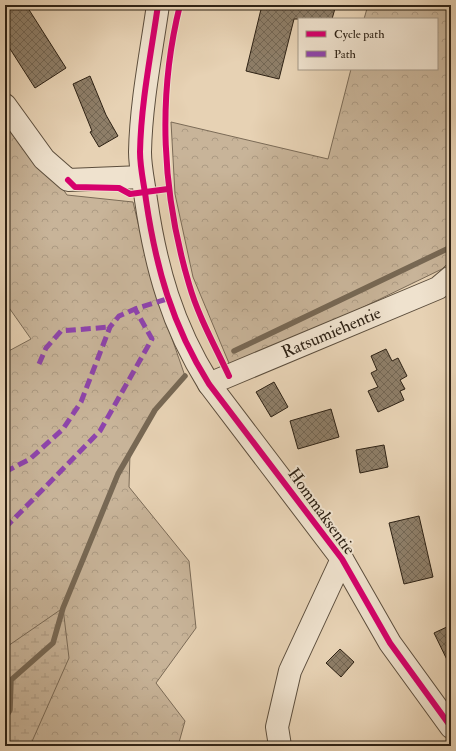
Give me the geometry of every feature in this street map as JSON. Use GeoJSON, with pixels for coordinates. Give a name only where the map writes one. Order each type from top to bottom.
{"type":"FeatureCollection","features":[{"type":"Feature","properties":{"kind":"street","name":"Hommaksentie"},"geometry":{"type":"LineString","coordinates":[[158,5],[142,115],[140,154],[152,242],[167,299],[191,356],[209,384],[342,559],[390,643],[451,727]]}},
{"type":"Feature","properties":{"kind":"street"},"geometry":{"type":"LineString","coordinates":[[5,105],[12,129],[68,180],[142,177]]}},
{"type":"Feature","properties":{"kind":"street","name":"Ratsumiehentie"},"geometry":{"type":"LineString","coordinates":[[209,384],[438,288],[451,277]]}},
{"type":"Feature","properties":{"kind":"street"},"geometry":{"type":"LineString","coordinates":[[280,746],[277,727],[290,670],[342,559]]}},
{"type":"Feature","properties":{"kind":"green space"},"geometry":{"type":"Polygon","coordinates":[[[368,5],[451,5],[451,260],[442,269],[345,316],[231,368],[193,277],[175,194],[171,122],[328,159],[351,70],[438,70],[438,18],[364,18],[368,5]]]}},
{"type":"Feature","properties":{"kind":"green space"},"geometry":{"type":"Polygon","coordinates":[[[19,125],[67,195],[133,202],[152,281],[185,376],[155,410],[130,453],[129,487],[189,561],[196,628],[156,683],[185,721],[178,746],[5,746],[5,353],[31,339],[5,302],[5,134],[19,125]]]}},
{"type":"Feature","properties":{"kind":"green space"},"geometry":{"type":"Polygon","coordinates":[[[63,608],[69,658],[30,746],[5,746],[5,648],[63,608]]]}},
{"type":"Feature","properties":{"kind":"building"},"geometry":{"type":"Polygon","coordinates":[[[16,5],[26,5],[66,68],[35,88],[5,41],[5,12],[16,5]]]}},
{"type":"Feature","properties":{"kind":"building"},"geometry":{"type":"Polygon","coordinates":[[[262,5],[336,5],[332,18],[294,19],[279,79],[246,71],[262,5]]]}},
{"type":"Feature","properties":{"kind":"building"},"geometry":{"type":"Polygon","coordinates":[[[90,76],[106,115],[118,136],[99,147],[90,132],[92,131],[73,84],[90,76]]]}},
{"type":"Feature","properties":{"kind":"building"},"geometry":{"type":"Polygon","coordinates":[[[386,349],[392,361],[398,358],[407,376],[400,380],[405,389],[400,391],[404,400],[378,412],[368,391],[378,387],[371,373],[377,370],[371,356],[386,349]]]}},
{"type":"Feature","properties":{"kind":"building"},"geometry":{"type":"Polygon","coordinates":[[[274,382],[288,407],[271,417],[256,392],[274,382]]]}},
{"type":"Feature","properties":{"kind":"building"},"geometry":{"type":"Polygon","coordinates":[[[331,409],[339,437],[298,449],[290,421],[331,409]]]}},
{"type":"Feature","properties":{"kind":"building"},"geometry":{"type":"Polygon","coordinates":[[[384,445],[388,467],[360,473],[356,450],[384,445]]]}},
{"type":"Feature","properties":{"kind":"building"},"geometry":{"type":"Polygon","coordinates":[[[419,516],[433,577],[404,584],[389,523],[419,516]]]}},
{"type":"Feature","properties":{"kind":"building"},"geometry":{"type":"Polygon","coordinates":[[[451,625],[451,668],[434,633],[451,625]]]}},
{"type":"Feature","properties":{"kind":"building"},"geometry":{"type":"Polygon","coordinates":[[[340,649],[354,662],[341,677],[326,663],[340,649]]]}},
{"type":"Feature","properties":{"kind":"waterway"},"geometry":{"type":"LineString","coordinates":[[234,351],[449,248],[451,245]]}},
{"type":"Feature","properties":{"kind":"waterway"},"geometry":{"type":"LineString","coordinates":[[5,718],[10,710],[11,680],[53,643],[63,608],[118,474],[155,410],[185,376]]}},
{"type":"Feature","properties":{"kind":"marked path"},"geometry":{"type":"LineString","coordinates":[[5,472],[30,459],[63,429],[81,402],[110,327],[119,316],[135,309],[167,299]]}},
{"type":"Feature","properties":{"kind":"marked path"},"geometry":{"type":"LineString","coordinates":[[5,528],[100,431],[152,339],[135,309]]}},
{"type":"Feature","properties":{"kind":"marked path"},"geometry":{"type":"LineString","coordinates":[[39,364],[46,348],[61,331],[110,327]]}},
{"type":"Feature","properties":{"kind":"cycle path"},"geometry":{"type":"LineString","coordinates":[[158,5],[144,97],[140,158],[155,249],[167,295],[175,318],[196,362],[209,384],[342,559],[390,643],[451,727]]}},
{"type":"Feature","properties":{"kind":"cycle path"},"geometry":{"type":"LineString","coordinates":[[180,5],[168,75],[166,110],[168,180],[180,250],[189,284],[202,319],[229,376]]}},
{"type":"Feature","properties":{"kind":"cycle path"},"geometry":{"type":"LineString","coordinates":[[68,180],[75,187],[119,188],[130,194],[168,189]]}}]}
